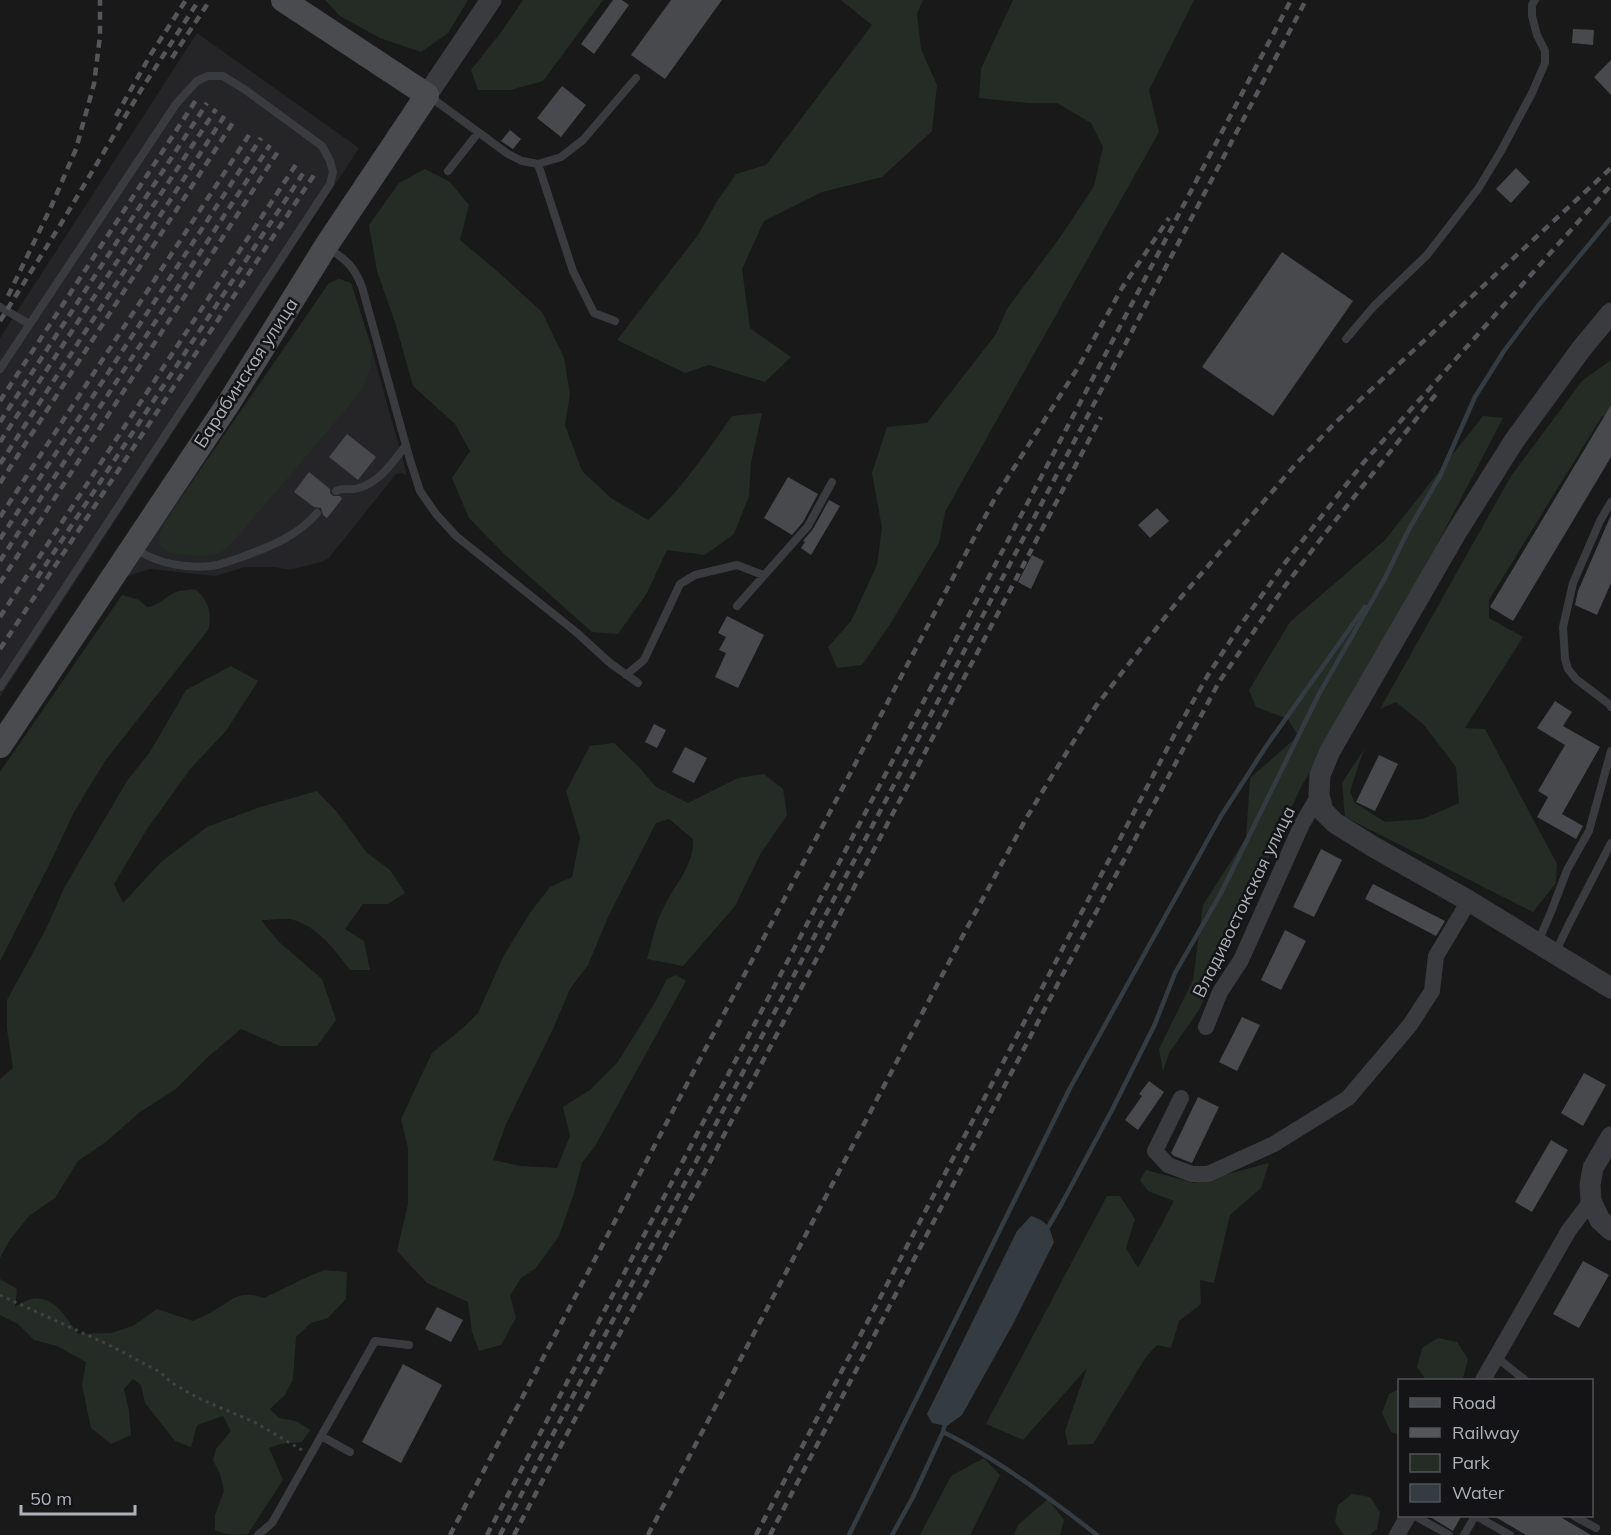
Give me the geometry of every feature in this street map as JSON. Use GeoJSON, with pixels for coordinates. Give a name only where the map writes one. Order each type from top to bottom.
{"type":"FeatureCollection","features":[{"type":"Feature","properties":{"kind":"main road"},"geometry":{"type":"LineString","coordinates":[[283,0],[427,95]]}},
{"type":"Feature","properties":{"kind":"main road","name":"Барабинская улица"},"geometry":{"type":"LineString","coordinates":[[0,746],[230,401],[326,246],[427,95]]}},
{"type":"Feature","properties":{"kind":"street","name":"Барабинская улица"},"geometry":{"type":"LineString","coordinates":[[427,95],[491,0]]}},
{"type":"Feature","properties":{"kind":"street"},"geometry":{"type":"LineString","coordinates":[[1611,312],[1514,441],[1456,533],[1329,751],[1320,776],[1319,795],[1323,811],[1335,823],[1469,901],[1611,988]]}},
{"type":"Feature","properties":{"kind":"street","name":"Владивостокская улица"},"geometry":{"type":"LineString","coordinates":[[1206,1027],[1220,992],[1241,960],[1302,824],[1319,795]]}},
{"type":"Feature","properties":{"kind":"street"},"geometry":{"type":"LineString","coordinates":[[1181,1098],[1155,1151],[1168,1165],[1192,1174],[1208,1174],[1274,1144],[1348,1098],[1410,1025],[1432,991],[1436,956],[1469,901]]}},
{"type":"Feature","properties":{"kind":"street"},"geometry":{"type":"LineString","coordinates":[[1611,1137],[1593,1168],[1590,1185],[1591,1201],[1600,1220],[1611,1230]]}},
{"type":"Feature","properties":{"kind":"street"},"geometry":{"type":"LineString","coordinates":[[1484,1379],[1569,1230],[1591,1201]]}},
{"type":"Feature","properties":{"kind":"street"},"geometry":{"type":"LineString","coordinates":[[1397,1535],[1407,1517]]}},
{"type":"Feature","properties":{"kind":"lane"},"geometry":{"type":"LineString","coordinates":[[1346,339],[1374,306],[1427,255],[1478,189],[1501,151],[1545,63],[1545,51],[1537,35],[1532,15],[1532,5],[1535,0]]}},
{"type":"Feature","properties":{"kind":"lane"},"geometry":{"type":"LineString","coordinates":[[0,369],[176,104],[197,81],[208,76],[223,76],[322,146],[333,172],[330,184],[0,687]]}},
{"type":"Feature","properties":{"kind":"lane"},"geometry":{"type":"LineString","coordinates":[[427,95],[508,154],[522,161],[538,164],[561,157],[583,140],[636,78]]}},
{"type":"Feature","properties":{"kind":"lane"},"geometry":{"type":"LineString","coordinates":[[448,171],[478,133]]}},
{"type":"Feature","properties":{"kind":"lane"},"geometry":{"type":"LineString","coordinates":[[538,164],[573,271],[594,312],[615,321]]}},
{"type":"Feature","properties":{"kind":"lane"},"geometry":{"type":"LineString","coordinates":[[326,246],[347,261],[357,273],[420,491],[436,514],[456,536],[638,683]]}},
{"type":"Feature","properties":{"kind":"lane"},"geometry":{"type":"LineString","coordinates":[[0,307],[26,322]]}},
{"type":"Feature","properties":{"kind":"lane"},"geometry":{"type":"LineString","coordinates":[[336,491],[341,488],[358,489],[372,483],[406,446]]}},
{"type":"Feature","properties":{"kind":"lane"},"geometry":{"type":"LineString","coordinates":[[737,606],[808,526],[832,483]]}},
{"type":"Feature","properties":{"kind":"lane"},"geometry":{"type":"LineString","coordinates":[[1611,502],[1600,521],[1573,583],[1563,627],[1568,669],[1576,679],[1611,707]]}},
{"type":"Feature","properties":{"kind":"lane"},"geometry":{"type":"LineString","coordinates":[[132,547],[161,562],[212,566],[269,547],[290,536],[312,520],[317,513]]}},
{"type":"Feature","properties":{"kind":"lane"},"geometry":{"type":"LineString","coordinates":[[626,675],[644,660],[680,584],[695,575],[737,565],[763,575]]}},
{"type":"Feature","properties":{"kind":"lane"},"geometry":{"type":"LineString","coordinates":[[1546,948],[1551,912],[1567,870],[1589,831],[1611,751]]}},
{"type":"Feature","properties":{"kind":"lane"},"geometry":{"type":"LineString","coordinates":[[1546,948],[1570,922],[1611,843]]}},
{"type":"Feature","properties":{"kind":"lane"},"geometry":{"type":"LineString","coordinates":[[258,1535],[272,1523],[375,1341],[409,1345]]}},
{"type":"Feature","properties":{"kind":"lane"},"geometry":{"type":"LineString","coordinates":[[1496,1357],[1524,1379]]}},
{"type":"Feature","properties":{"kind":"lane"},"geometry":{"type":"LineString","coordinates":[[321,1436],[350,1452]]}},
{"type":"Feature","properties":{"kind":"lane"},"geometry":{"type":"LineString","coordinates":[[1418,1517],[1449,1535]]}},
{"type":"Feature","properties":{"kind":"lane"},"geometry":{"type":"LineString","coordinates":[[1464,1535],[1474,1517]]}},
{"type":"Feature","properties":{"kind":"lane"},"geometry":{"type":"LineString","coordinates":[[1478,1517],[1510,1535]]}},
{"type":"Feature","properties":{"kind":"lane"},"geometry":{"type":"LineString","coordinates":[[1577,1517],[1596,1528]]}},
{"type":"Feature","properties":{"kind":"path"},"geometry":{"type":"LineString","coordinates":[[0,1295],[111,1346],[160,1372],[172,1383],[198,1398],[256,1423],[311,1455]]}},
{"type":"Feature","properties":{"kind":"shaded area"},"geometry":{"type":"Polygon","coordinates":[[[197,33],[359,148],[0,697],[0,338],[197,33]]]}},
{"type":"Feature","properties":{"kind":"shaded area"},"geometry":{"type":"Polygon","coordinates":[[[339,279],[351,283],[407,475],[396,474],[328,559],[321,562],[290,570],[275,567],[245,567],[216,576],[150,569],[125,578],[329,283],[339,279]]]}},
{"type":"Feature","properties":{"kind":"green space"},"geometry":{"type":"Polygon","coordinates":[[[325,0],[468,0],[448,33],[421,52],[380,38],[340,16],[325,0]]]}},
{"type":"Feature","properties":{"kind":"green space"},"geometry":{"type":"Polygon","coordinates":[[[523,0],[603,0],[543,81],[510,90],[478,90],[471,70],[523,0]]]}},
{"type":"Feature","properties":{"kind":"green space"},"geometry":{"type":"Polygon","coordinates":[[[841,0],[923,0],[917,14],[921,49],[937,85],[932,131],[882,177],[822,192],[764,221],[742,269],[750,328],[791,357],[765,382],[709,365],[685,373],[617,340],[698,235],[736,174],[766,165],[872,25],[841,0]]]}},
{"type":"Feature","properties":{"kind":"green space"},"geometry":{"type":"Polygon","coordinates":[[[1013,0],[1194,0],[1149,90],[1159,132],[945,512],[939,543],[892,621],[862,665],[837,668],[828,647],[851,621],[877,565],[882,528],[872,473],[887,427],[927,423],[996,334],[1007,309],[1061,236],[1094,186],[1103,147],[1091,123],[1057,103],[979,98],[981,69],[1013,0]]]}},
{"type":"Feature","properties":{"kind":"green space"},"geometry":{"type":"Polygon","coordinates":[[[425,169],[450,182],[469,205],[460,240],[542,312],[564,358],[570,394],[565,425],[582,471],[611,498],[648,520],[682,484],[732,416],[762,413],[751,463],[749,496],[734,534],[705,555],[667,550],[647,593],[618,634],[592,632],[504,554],[469,518],[452,478],[470,451],[455,424],[413,386],[395,322],[377,271],[369,225],[399,183],[425,169]]]}},
{"type":"Feature","properties":{"kind":"green space"},"geometry":{"type":"Polygon","coordinates":[[[339,279],[351,283],[372,349],[371,366],[363,386],[349,406],[238,536],[221,552],[200,556],[176,554],[164,549],[159,539],[165,522],[329,283],[339,279]]]}},
{"type":"Feature","properties":{"kind":"green space"},"geometry":{"type":"Polygon","coordinates":[[[1611,360],[1611,414],[1602,416],[1489,600],[1489,618],[1523,637],[1465,728],[1485,729],[1557,864],[1556,883],[1533,912],[1345,817],[1342,783],[1364,749],[1350,791],[1355,803],[1385,822],[1423,819],[1459,803],[1456,767],[1424,725],[1396,702],[1380,709],[1511,476],[1582,381],[1611,360]]]}},
{"type":"Feature","properties":{"kind":"green space"},"geometry":{"type":"Polygon","coordinates":[[[1483,416],[1503,418],[1383,648],[1301,787],[1199,1010],[1169,1053],[1163,1071],[1159,1049],[1193,980],[1203,905],[1246,838],[1250,778],[1298,736],[1288,719],[1256,707],[1249,690],[1290,622],[1385,540],[1483,416]]]}},
{"type":"Feature","properties":{"kind":"green space"},"geometry":{"type":"Polygon","coordinates":[[[195,589],[208,608],[210,619],[208,630],[105,761],[74,812],[0,961],[0,772],[122,595],[139,600],[147,607],[175,593],[195,589]]]}},
{"type":"Feature","properties":{"kind":"green space"},"geometry":{"type":"Polygon","coordinates":[[[231,666],[258,681],[226,731],[191,768],[147,829],[114,884],[123,903],[161,862],[207,827],[257,808],[317,791],[337,812],[367,853],[390,870],[405,893],[388,904],[363,904],[345,929],[364,941],[370,970],[350,970],[326,940],[303,924],[286,919],[261,920],[278,941],[322,979],[336,1020],[317,1046],[280,1046],[241,1029],[208,1057],[176,1089],[140,1112],[107,1141],[78,1161],[55,1198],[29,1216],[9,1241],[0,1258],[0,1079],[13,1068],[7,1029],[7,1000],[47,927],[64,888],[127,781],[150,752],[186,690],[231,666]]]}},
{"type":"Feature","properties":{"kind":"green space"},"geometry":{"type":"Polygon","coordinates":[[[614,743],[656,787],[688,803],[738,778],[764,774],[783,789],[787,815],[761,853],[735,906],[683,966],[647,959],[660,915],[687,867],[693,849],[693,839],[669,819],[656,823],[609,915],[588,965],[570,989],[506,1124],[493,1160],[521,1166],[557,1168],[570,1136],[563,1107],[590,1090],[617,1063],[667,979],[676,975],[686,981],[595,1146],[582,1163],[559,1236],[536,1268],[521,1278],[510,1296],[516,1318],[501,1345],[479,1351],[472,1332],[468,1302],[427,1283],[397,1251],[408,1204],[408,1148],[401,1119],[432,1053],[478,1013],[504,955],[530,913],[550,887],[572,877],[580,838],[566,791],[590,746],[614,743]]]}},
{"type":"Feature","properties":{"kind":"green space"},"geometry":{"type":"Polygon","coordinates":[[[1269,1163],[1261,1188],[1230,1215],[1214,1283],[1200,1280],[1201,1304],[1179,1321],[1171,1348],[1157,1345],[1146,1357],[1093,1444],[1068,1445],[1065,1431],[1087,1368],[1023,1440],[986,1424],[1107,1196],[1120,1196],[1135,1219],[1126,1248],[1138,1268],[1174,1201],[1148,1191],[1140,1180],[1146,1170],[1194,1183],[1269,1163]]]}},
{"type":"Feature","properties":{"kind":"green space"},"geometry":{"type":"Polygon","coordinates":[[[324,1270],[347,1272],[346,1299],[328,1318],[311,1323],[296,1337],[293,1379],[285,1395],[270,1409],[279,1418],[296,1421],[310,1430],[302,1442],[280,1444],[269,1448],[283,1480],[248,1534],[222,1533],[215,1530],[215,1515],[224,1491],[220,1474],[213,1460],[216,1449],[231,1431],[223,1416],[197,1425],[191,1447],[175,1441],[145,1403],[141,1385],[133,1379],[124,1389],[131,1435],[111,1444],[91,1428],[82,1385],[86,1362],[57,1346],[34,1340],[18,1324],[0,1315],[0,1279],[17,1289],[15,1307],[32,1299],[47,1301],[59,1309],[78,1334],[111,1333],[133,1326],[157,1309],[193,1321],[238,1296],[264,1298],[324,1270]]]}},
{"type":"Feature","properties":{"kind":"green space"},"geometry":{"type":"Polygon","coordinates":[[[1438,1338],[1457,1342],[1468,1359],[1463,1378],[1425,1379],[1417,1367],[1422,1348],[1438,1338]]]}},
{"type":"Feature","properties":{"kind":"green space"},"geometry":{"type":"Polygon","coordinates":[[[1398,1390],[1398,1435],[1391,1432],[1382,1413],[1389,1394],[1398,1390]]]}},
{"type":"Feature","properties":{"kind":"green space"},"geometry":{"type":"Polygon","coordinates":[[[984,1458],[1000,1475],[970,1535],[920,1535],[951,1476],[984,1458]]]}},
{"type":"Feature","properties":{"kind":"green space"},"geometry":{"type":"Polygon","coordinates":[[[1352,1494],[1370,1497],[1380,1512],[1377,1529],[1369,1535],[1344,1535],[1335,1522],[1338,1505],[1352,1494]]]}},
{"type":"Feature","properties":{"kind":"green space"},"geometry":{"type":"Polygon","coordinates":[[[1048,1499],[1064,1520],[1060,1535],[1014,1535],[1018,1525],[1048,1499]]]}},
{"type":"Feature","properties":{"kind":"water"},"geometry":{"type":"Polygon","coordinates":[[[1031,1216],[1047,1225],[1054,1242],[1013,1324],[962,1415],[947,1426],[932,1423],[927,1414],[1017,1231],[1031,1216]]]}},
{"type":"Feature","properties":{"kind":"building"},"geometry":{"type":"Polygon","coordinates":[[[613,0],[622,0],[629,5],[594,54],[581,44],[613,0]]]}},
{"type":"Feature","properties":{"kind":"building"},"geometry":{"type":"Polygon","coordinates":[[[671,0],[722,0],[665,79],[631,55],[671,0]]]}},
{"type":"Feature","properties":{"kind":"building"},"geometry":{"type":"Polygon","coordinates":[[[1573,29],[1594,30],[1593,45],[1572,43],[1573,29]]]}},
{"type":"Feature","properties":{"kind":"building"},"geometry":{"type":"Polygon","coordinates":[[[1611,60],[1611,95],[1594,77],[1611,60]]]}},
{"type":"Feature","properties":{"kind":"building"},"geometry":{"type":"Polygon","coordinates":[[[562,86],[586,105],[561,137],[537,118],[562,86]]]}},
{"type":"Feature","properties":{"kind":"building"},"geometry":{"type":"Polygon","coordinates":[[[510,130],[521,139],[513,149],[501,141],[510,130]]]}},
{"type":"Feature","properties":{"kind":"building"},"geometry":{"type":"Polygon","coordinates":[[[1516,168],[1530,182],[1511,203],[1496,189],[1516,168]]]}},
{"type":"Feature","properties":{"kind":"building"},"geometry":{"type":"Polygon","coordinates":[[[1282,252],[1353,301],[1273,416],[1202,367],[1282,252]]]}},
{"type":"Feature","properties":{"kind":"building"},"geometry":{"type":"Polygon","coordinates":[[[1611,405],[1611,457],[1513,621],[1490,607],[1611,405]]]}},
{"type":"Feature","properties":{"kind":"building"},"geometry":{"type":"Polygon","coordinates":[[[347,434],[376,457],[358,480],[329,457],[347,434]]]}},
{"type":"Feature","properties":{"kind":"building"},"geometry":{"type":"Polygon","coordinates":[[[309,472],[330,489],[333,496],[340,496],[342,499],[327,518],[323,515],[321,508],[314,507],[294,492],[309,472]]]}},
{"type":"Feature","properties":{"kind":"building"},"geometry":{"type":"Polygon","coordinates":[[[788,477],[818,494],[803,522],[792,535],[764,518],[788,477]]]}},
{"type":"Feature","properties":{"kind":"building"},"geometry":{"type":"Polygon","coordinates":[[[829,500],[840,506],[811,555],[801,548],[805,542],[803,541],[813,529],[829,500]]]}},
{"type":"Feature","properties":{"kind":"building"},"geometry":{"type":"Polygon","coordinates":[[[1157,508],[1169,521],[1150,538],[1138,525],[1157,508]]]}},
{"type":"Feature","properties":{"kind":"building"},"geometry":{"type":"Polygon","coordinates":[[[1611,515],[1611,583],[1597,615],[1575,605],[1578,591],[1611,515]]]}},
{"type":"Feature","properties":{"kind":"building"},"geometry":{"type":"Polygon","coordinates":[[[1032,555],[1044,561],[1031,589],[1018,582],[1032,555]]]}},
{"type":"Feature","properties":{"kind":"building"},"geometry":{"type":"Polygon","coordinates":[[[727,616],[764,635],[738,688],[715,677],[726,653],[719,650],[726,637],[718,633],[727,616]]]}},
{"type":"Feature","properties":{"kind":"building"},"geometry":{"type":"Polygon","coordinates":[[[1555,701],[1572,712],[1563,726],[1600,747],[1562,814],[1583,826],[1576,839],[1537,817],[1548,797],[1538,791],[1565,745],[1537,728],[1555,701]]]}},
{"type":"Feature","properties":{"kind":"building"},"geometry":{"type":"Polygon","coordinates":[[[654,724],[666,730],[657,748],[645,742],[654,724]]]}},
{"type":"Feature","properties":{"kind":"building"},"geometry":{"type":"Polygon","coordinates":[[[685,747],[707,758],[694,783],[672,772],[685,747]]]}},
{"type":"Feature","properties":{"kind":"building"},"geometry":{"type":"Polygon","coordinates":[[[1379,755],[1398,764],[1375,811],[1356,802],[1379,755]]]}},
{"type":"Feature","properties":{"kind":"building"},"geometry":{"type":"Polygon","coordinates":[[[1321,849],[1342,860],[1314,917],[1293,907],[1321,849]]]}},
{"type":"Feature","properties":{"kind":"building"},"geometry":{"type":"Polygon","coordinates":[[[1373,884],[1445,921],[1436,936],[1365,899],[1373,884]]]}},
{"type":"Feature","properties":{"kind":"building"},"geometry":{"type":"Polygon","coordinates":[[[1285,930],[1306,941],[1281,990],[1261,980],[1285,930]]]}},
{"type":"Feature","properties":{"kind":"building"},"geometry":{"type":"Polygon","coordinates":[[[1242,1017],[1260,1025],[1237,1071],[1219,1062],[1242,1017]]]}},
{"type":"Feature","properties":{"kind":"building"},"geometry":{"type":"Polygon","coordinates":[[[1584,1073],[1606,1085],[1583,1126],[1561,1113],[1584,1073]]]}},
{"type":"Feature","properties":{"kind":"building"},"geometry":{"type":"Polygon","coordinates":[[[1149,1081],[1164,1092],[1138,1130],[1125,1120],[1142,1096],[1139,1094],[1149,1081]]]}},
{"type":"Feature","properties":{"kind":"building"},"geometry":{"type":"Polygon","coordinates":[[[1198,1097],[1219,1107],[1192,1163],[1171,1153],[1198,1097]]]}},
{"type":"Feature","properties":{"kind":"building"},"geometry":{"type":"Polygon","coordinates":[[[1551,1140],[1568,1150],[1532,1212],[1515,1202],[1551,1140]]]}},
{"type":"Feature","properties":{"kind":"building"},"geometry":{"type":"Polygon","coordinates":[[[1583,1261],[1609,1275],[1579,1328],[1553,1314],[1583,1261]]]}},
{"type":"Feature","properties":{"kind":"building"},"geometry":{"type":"Polygon","coordinates":[[[437,1307],[463,1320],[451,1342],[425,1329],[437,1307]]]}},
{"type":"Feature","properties":{"kind":"building"},"geometry":{"type":"Polygon","coordinates":[[[403,1364],[442,1385],[401,1463],[362,1442],[403,1364]]]}},
{"type":"Feature","properties":{"kind":"building"},"geometry":{"type":"Polygon","coordinates":[[[1430,1517],[1461,1517],[1453,1531],[1430,1517]]]}},
{"type":"Feature","properties":{"kind":"building"},"geometry":{"type":"Polygon","coordinates":[[[1495,1517],[1560,1517],[1591,1535],[1526,1535],[1495,1517]]]}},
{"type":"Feature","properties":{"kind":"waterway"},"geometry":{"type":"LineString","coordinates":[[1047,1229],[1112,1110],[1155,1024],[1175,973],[1221,893],[1319,694],[1440,476],[1475,397],[1504,351],[1538,306],[1611,218]]}},
{"type":"Feature","properties":{"kind":"waterway"},"geometry":{"type":"LineString","coordinates":[[849,1535],[1069,1090],[1221,816],[1267,745],[1365,607]]}},
{"type":"Feature","properties":{"kind":"waterway"},"geometry":{"type":"LineString","coordinates":[[892,1535],[913,1497],[943,1432],[946,1420]]}},
{"type":"Feature","properties":{"kind":"waterway"},"geometry":{"type":"LineString","coordinates":[[943,1432],[1022,1479],[1097,1535]]}},
{"type":"Feature","properties":{"kind":"railway"},"geometry":{"type":"LineString","coordinates":[[8,296],[76,149],[94,84],[100,36],[100,0]]}},
{"type":"Feature","properties":{"kind":"railway"},"geometry":{"type":"LineString","coordinates":[[116,116],[151,54],[186,0]]}},
{"type":"Feature","properties":{"kind":"railway"},"geometry":{"type":"LineString","coordinates":[[0,321],[141,90],[199,0]]}},
{"type":"Feature","properties":{"kind":"railway"},"geometry":{"type":"LineString","coordinates":[[172,58],[210,0]]}},
{"type":"Feature","properties":{"kind":"railway"},"geometry":{"type":"LineString","coordinates":[[487,1535],[1291,0]]}},
{"type":"Feature","properties":{"kind":"railway"},"geometry":{"type":"LineString","coordinates":[[500,1535],[1306,0]]}},
{"type":"Feature","properties":{"kind":"railway"},"geometry":{"type":"LineString","coordinates":[[0,401],[198,97]]}},
{"type":"Feature","properties":{"kind":"railway"},"geometry":{"type":"LineString","coordinates":[[0,422],[207,103]]}},
{"type":"Feature","properties":{"kind":"railway"},"geometry":{"type":"LineString","coordinates":[[0,442],[216,109]]}},
{"type":"Feature","properties":{"kind":"railway"},"geometry":{"type":"LineString","coordinates":[[0,464],[225,115]]}},
{"type":"Feature","properties":{"kind":"railway"},"geometry":{"type":"LineString","coordinates":[[0,483],[234,121]]}},
{"type":"Feature","properties":{"kind":"railway"},"geometry":{"type":"LineString","coordinates":[[0,517],[251,132]]}},
{"type":"Feature","properties":{"kind":"railway"},"geometry":{"type":"LineString","coordinates":[[0,539],[261,138]]}},
{"type":"Feature","properties":{"kind":"railway"},"geometry":{"type":"LineString","coordinates":[[0,561],[270,145]]}},
{"type":"Feature","properties":{"kind":"railway"},"geometry":{"type":"LineString","coordinates":[[0,583],[279,150]]}},
{"type":"Feature","properties":{"kind":"railway"},"geometry":{"type":"LineString","coordinates":[[0,617],[297,163]]}},
{"type":"Feature","properties":{"kind":"railway"},"geometry":{"type":"LineString","coordinates":[[648,1535],[967,928],[1027,817],[1096,706],[1177,602],[1296,464],[1335,423],[1611,168]]}},
{"type":"Feature","properties":{"kind":"railway"},"geometry":{"type":"LineString","coordinates":[[37,578],[306,169]]}},
{"type":"Feature","properties":{"kind":"railway"},"geometry":{"type":"LineString","coordinates":[[0,649],[314,175]]}},
{"type":"Feature","properties":{"kind":"railway"},"geometry":{"type":"LineString","coordinates":[[756,1535],[1178,728],[1208,675],[1285,563],[1364,462],[1611,185]]}},
{"type":"Feature","properties":{"kind":"railway"},"geometry":{"type":"LineString","coordinates":[[450,1535],[996,496],[1079,366],[1122,288],[1169,218]]}},
{"type":"Feature","properties":{"kind":"railway"},"geometry":{"type":"LineString","coordinates":[[770,1535],[1063,974],[1219,682],[1285,586],[1437,393]]}},
{"type":"Feature","properties":{"kind":"railway"},"geometry":{"type":"LineString","coordinates":[[514,1535],[1101,417]]}}]}
